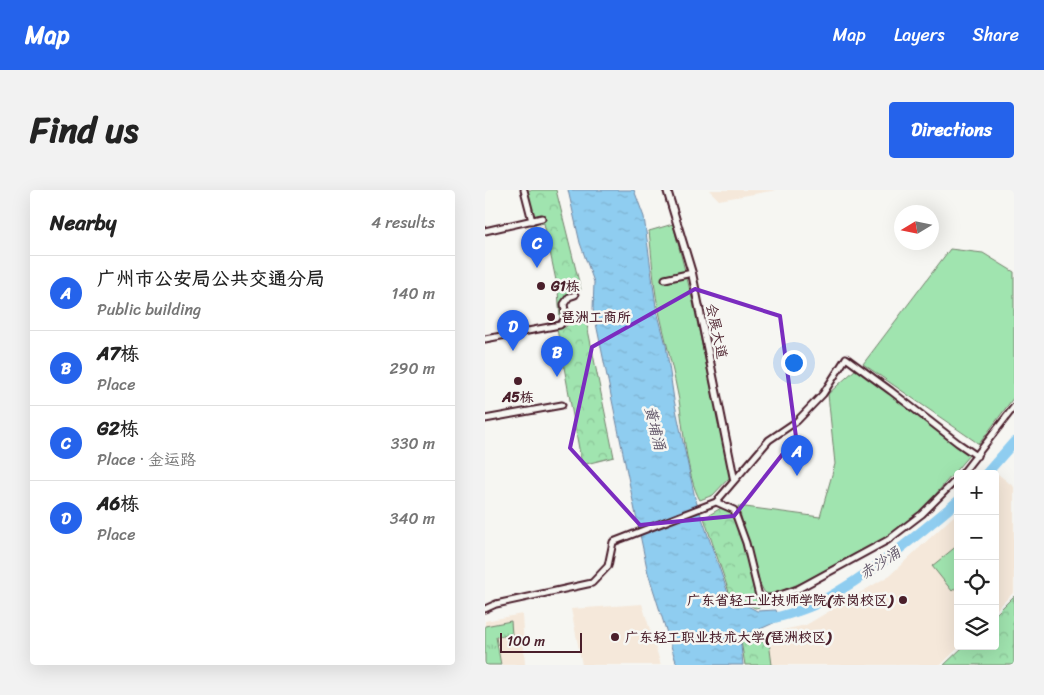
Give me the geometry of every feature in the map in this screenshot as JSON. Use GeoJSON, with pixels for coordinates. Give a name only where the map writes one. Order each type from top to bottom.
{"type":"FeatureCollection","features":[{"type":"Feature","properties":{"kind":"street"},"geometry":{"type":"LineString","coordinates":[[524,190],[532,220]]}},
{"type":"Feature","properties":{"kind":"street","name":"会展大道"},"geometry":{"type":"LineString","coordinates":[[667,190],[692,272],[734,479]]}},
{"type":"Feature","properties":{"kind":"street"},"geometry":{"type":"LineString","coordinates":[[485,231],[542,218]]}},
{"type":"Feature","properties":{"kind":"street"},"geometry":{"type":"LineString","coordinates":[[665,278],[692,272]]}},
{"type":"Feature","properties":{"kind":"street"},"geometry":{"type":"LineString","coordinates":[[485,338],[558,323],[566,318],[564,304],[569,297],[575,296]]}},
{"type":"Feature","properties":{"kind":"street"},"geometry":{"type":"LineString","coordinates":[[485,610],[496,604],[593,583],[608,566],[613,542],[716,502],[769,440],[797,421],[823,394],[846,358],[977,456]]}},
{"type":"Feature","properties":{"kind":"street"},"geometry":{"type":"LineString","coordinates":[[485,419],[562,405]]}},
{"type":"Feature","properties":{"kind":"street"},"geometry":{"type":"LineString","coordinates":[[965,470],[1014,407]]}},
{"type":"Feature","properties":{"kind":"street"},"geometry":{"type":"LineString","coordinates":[[716,502],[734,510],[746,543],[759,596],[768,599],[798,589],[888,540],[922,514],[954,482]]}},
{"type":"Feature","properties":{"kind":"highlighted area"},"geometry":{"type":"Polygon","coordinates":[[[695,289],[780,316],[796,437],[734,516],[640,525],[570,448],[592,347],[695,289]]]}},
{"type":"Feature","properties":{"kind":"shaded area"},"geometry":{"type":"Polygon","coordinates":[[[709,190],[777,190],[719,200],[709,190]]]}},
{"type":"Feature","properties":{"kind":"shaded area"},"geometry":{"type":"Polygon","coordinates":[[[999,475],[1014,487],[1014,592],[999,607],[999,475]]]}},
{"type":"Feature","properties":{"kind":"shaded area","name":"广东省轻工业技师学院(赤岗校区)"},"geometry":{"type":"Polygon","coordinates":[[[954,516],[954,650],[956,650],[941,665],[749,665],[745,638],[806,625],[890,575],[954,516]]]}},
{"type":"Feature","properties":{"kind":"shaded area","name":"广东轻工职业技术大学(琶洲校区)"},"geometry":{"type":"Polygon","coordinates":[[[642,604],[661,665],[582,665],[571,609],[642,604]]]}},
{"type":"Feature","properties":{"kind":"shaded area"},"geometry":{"type":"Polygon","coordinates":[[[522,614],[525,665],[485,665],[485,621],[522,614]]]}},
{"type":"Feature","properties":{"kind":"green space"},"geometry":{"type":"Polygon","coordinates":[[[521,190],[556,190],[581,290],[565,297],[561,306],[560,319],[558,290],[544,223],[535,225],[533,217],[528,218],[521,190]]]}},
{"type":"Feature","properties":{"kind":"green space"},"geometry":{"type":"Polygon","coordinates":[[[673,224],[693,302],[730,477],[713,495],[700,500],[689,466],[679,400],[658,307],[649,231],[673,224]]]}},
{"type":"Feature","properties":{"kind":"green space"},"geometry":{"type":"Polygon","coordinates":[[[950,249],[983,253],[1014,272],[1014,397],[979,444],[863,364],[950,249]]]}},
{"type":"Feature","properties":{"kind":"green space"},"geometry":{"type":"Polygon","coordinates":[[[581,318],[586,320],[614,457],[582,465],[557,329],[566,327],[571,319],[581,318]]]}},
{"type":"Feature","properties":{"kind":"green space"},"geometry":{"type":"Polygon","coordinates":[[[856,369],[970,454],[956,470],[954,470],[954,473],[922,510],[888,536],[803,582],[774,594],[765,593],[760,584],[738,506],[820,517],[835,464],[828,394],[856,369]]]}},
{"type":"Feature","properties":{"kind":"green space"},"geometry":{"type":"Polygon","coordinates":[[[721,508],[733,511],[744,543],[757,594],[762,602],[760,607],[755,608],[730,595],[704,518],[721,508]]]}},
{"type":"Feature","properties":{"kind":"green space"},"geometry":{"type":"Polygon","coordinates":[[[954,548],[954,589],[952,591],[932,566],[954,548]]]}},
{"type":"Feature","properties":{"kind":"green space"},"geometry":{"type":"Polygon","coordinates":[[[1014,596],[1014,665],[944,665],[960,650],[999,650],[999,611],[1014,596]]]}},
{"type":"Feature","properties":{"kind":"green space"},"geometry":{"type":"Polygon","coordinates":[[[511,621],[512,635],[496,637],[501,665],[485,665],[485,626],[511,621]]]}},
{"type":"Feature","properties":{"kind":"green space"},"geometry":{"type":"Polygon","coordinates":[[[741,641],[769,642],[772,665],[745,665],[741,641]]]}},
{"type":"Feature","properties":{"kind":"water","name":"黄埔涌"},"geometry":{"type":"Polygon","coordinates":[[[568,190],[634,190],[644,217],[656,307],[666,345],[674,400],[695,498],[729,596],[757,611],[776,610],[780,620],[740,636],[743,665],[677,665],[648,573],[593,309],[594,282],[580,243],[568,190]]]}},
{"type":"Feature","properties":{"kind":"waterway","name":"赤沙涌"},"geometry":{"type":"LineString","coordinates":[[990,470],[1014,442]]}},
{"type":"Feature","properties":{"kind":"waterway","name":"赤沙涌"},"geometry":{"type":"LineString","coordinates":[[766,620],[818,603],[855,581],[891,556],[954,504]]}},
{"type":"Feature","properties":{"kind":"place","name":"G2栋"},"geometry":{"type":"Point","coordinates":[537,268]}},
{"type":"Feature","properties":{"kind":"place","name":"G1栋"},"geometry":{"type":"Point","coordinates":[541,286]}},
{"type":"Feature","properties":{"kind":"place","name":"琶洲工商所"},"geometry":{"type":"Point","coordinates":[551,317]}},
{"type":"Feature","properties":{"kind":"place","name":"A6栋"},"geometry":{"type":"Point","coordinates":[513,351]}},
{"type":"Feature","properties":{"kind":"place","name":"A7栋"},"geometry":{"type":"Point","coordinates":[557,377]}},
{"type":"Feature","properties":{"kind":"place","name":"A5栋"},"geometry":{"type":"Point","coordinates":[518,381]}},
{"type":"Feature","properties":{"kind":"place","name":"广州市公安局公共交通分局"},"geometry":{"type":"Point","coordinates":[797,476]}},
{"type":"Feature","properties":{"kind":"place","name":"广东省轻工业技师学院(赤岗校区)"},"geometry":{"type":"Point","coordinates":[903,600]}},
{"type":"Feature","properties":{"kind":"place","name":"广东轻工职业技术大学(琶洲校区)"},"geometry":{"type":"Point","coordinates":[615,637]}}]}
